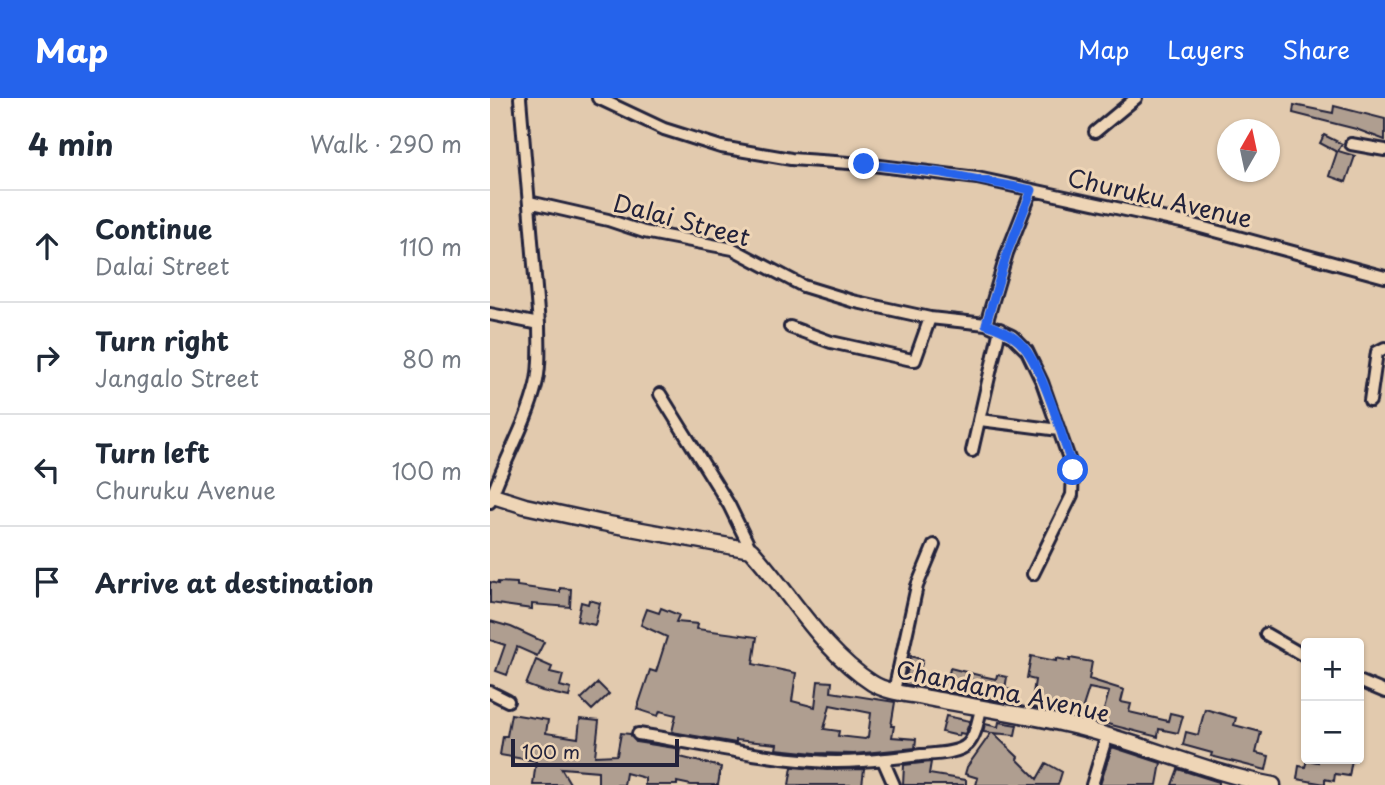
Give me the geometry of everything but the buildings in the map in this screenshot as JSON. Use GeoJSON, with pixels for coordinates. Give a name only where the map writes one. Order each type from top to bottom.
{"type":"FeatureCollection","features":[{"type":"Feature","properties":{"kind":"street"},"geometry":{"type":"LineString","coordinates":[[520,98],[539,324],[537,382],[517,439],[491,498],[603,523],[751,550]]}},
{"type":"Feature","properties":{"kind":"street","name":"Churuku Avenue"},"geometry":{"type":"LineString","coordinates":[[598,98],[664,129],[721,147],[791,159],[943,173],[1032,190],[1186,223],[1385,277]]}},
{"type":"Feature","properties":{"kind":"street"},"geometry":{"type":"LineString","coordinates":[[1095,132],[1136,98]]}},
{"type":"Feature","properties":{"kind":"street"},"geometry":{"type":"LineString","coordinates":[[1351,144],[1385,150]]}},
{"type":"Feature","properties":{"kind":"street"},"geometry":{"type":"LineString","coordinates":[[986,324],[1007,253],[1032,190]]}},
{"type":"Feature","properties":{"kind":"street","name":"Dalai Street"},"geometry":{"type":"LineString","coordinates":[[529,202],[608,220],[644,232],[733,249],[803,286],[893,312],[986,324],[1012,335],[1027,351],[1042,382],[1073,470],[1072,495],[1033,574]]}},
{"type":"Feature","properties":{"kind":"street"},"geometry":{"type":"LineString","coordinates":[[490,314],[539,324]]}},
{"type":"Feature","properties":{"kind":"street"},"geometry":{"type":"LineString","coordinates":[[790,327],[831,342],[915,360],[930,318]]}},
{"type":"Feature","properties":{"kind":"street"},"geometry":{"type":"LineString","coordinates":[[972,451],[1000,329]]}},
{"type":"Feature","properties":{"kind":"street"},"geometry":{"type":"LineString","coordinates":[[1370,401],[1377,352],[1385,348]]}},
{"type":"Feature","properties":{"kind":"street"},"geometry":{"type":"LineString","coordinates":[[660,394],[729,505],[751,550]]}},
{"type":"Feature","properties":{"kind":"street"},"geometry":{"type":"LineString","coordinates":[[980,420],[1059,430]]}},
{"type":"Feature","properties":{"kind":"street"},"geometry":{"type":"LineString","coordinates":[[894,691],[917,586],[934,545]]}},
{"type":"Feature","properties":{"kind":"street","name":"Chandama Avenue"},"geometry":{"type":"LineString","coordinates":[[751,550],[819,635],[835,652],[878,687],[1107,735],[1230,775],[1273,785]]}},
{"type":"Feature","properties":{"kind":"street"},"geometry":{"type":"LineString","coordinates":[[1266,634],[1301,654]]}},
{"type":"Feature","properties":{"kind":"street"},"geometry":{"type":"LineString","coordinates":[[1364,683],[1385,692]]}},
{"type":"Feature","properties":{"kind":"street"},"geometry":{"type":"LineString","coordinates":[[490,692],[508,701]]}},
{"type":"Feature","properties":{"kind":"street"},"geometry":{"type":"LineString","coordinates":[[638,734],[728,751],[816,762],[883,760],[945,752],[968,745],[981,709]]}},
{"type":"Feature","properties":{"kind":"street"},"geometry":{"type":"LineString","coordinates":[[1092,785],[1107,735]]}},
{"type":"Feature","properties":{"kind":"street"},"geometry":{"type":"LineString","coordinates":[[883,760],[894,785]]}},
{"type":"Feature","properties":{"kind":"route"},"geometry":{"type":"LineString","coordinates":[[864,164],[978,178],[1032,190],[1007,253],[986,324],[1012,335],[1027,351],[1042,382],[1073,470]]}}]}
